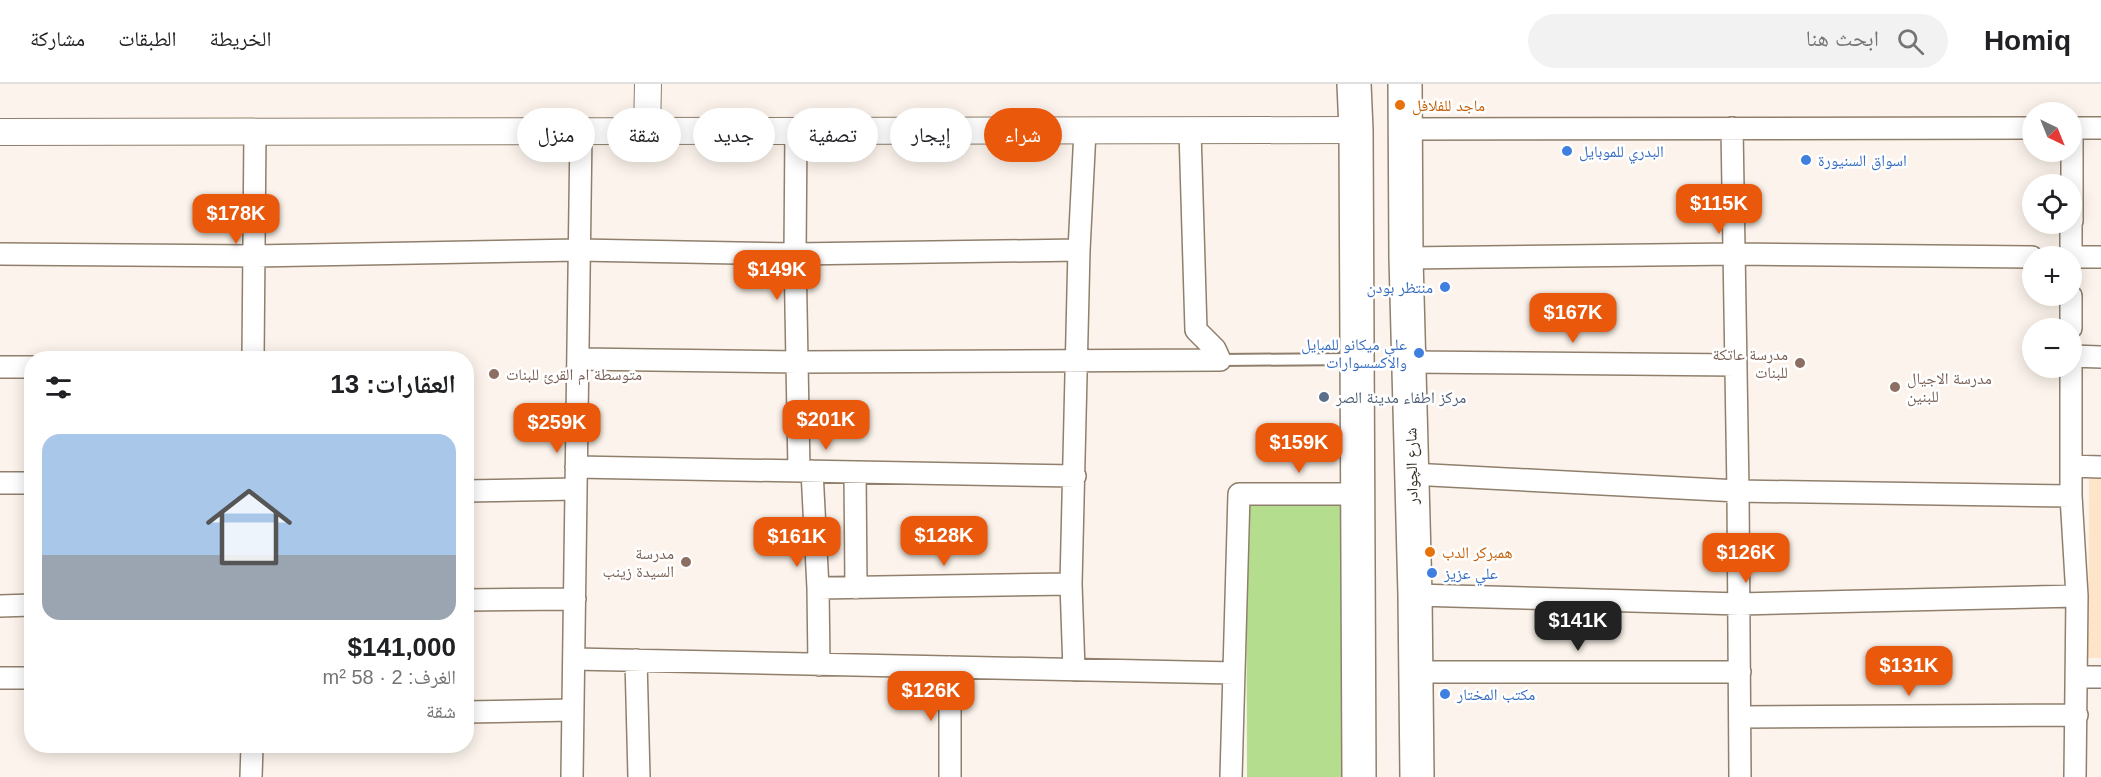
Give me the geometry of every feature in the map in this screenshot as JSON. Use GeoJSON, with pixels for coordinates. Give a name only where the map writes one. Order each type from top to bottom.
{"type":"FeatureCollection","features":[{"type":"Feature","properties":{"kind":"main road"},"geometry":{"type":"LineString","coordinates":[[1354,84],[1359,777]]}},
{"type":"Feature","properties":{"kind":"main road","name":"شارع الچوادر"},"geometry":{"type":"LineString","coordinates":[[1405,84],[1406,258],[1415,595],[1417,777]]}},
{"type":"Feature","properties":{"kind":"main road"},"geometry":{"type":"LineString","coordinates":[[1358,424],[1410,422]]}},
{"type":"Feature","properties":{"kind":"street"},"geometry":{"type":"LineString","coordinates":[[647,108],[648,84]]}},
{"type":"Feature","properties":{"kind":"street"},"geometry":{"type":"LineString","coordinates":[[1732,128],[1740,604],[1740,777]]}},
{"type":"Feature","properties":{"kind":"street"},"geometry":{"type":"LineString","coordinates":[[1405,129],[2022,128]]}},
{"type":"Feature","properties":{"kind":"street"},"geometry":{"type":"LineString","coordinates":[[2082,128],[2101,128]]}},
{"type":"Feature","properties":{"kind":"street"},"geometry":{"type":"LineString","coordinates":[[878,131],[1356,130]]}},
{"type":"Feature","properties":{"kind":"street"},"geometry":{"type":"LineString","coordinates":[[681,131],[787,131]]}},
{"type":"Feature","properties":{"kind":"street"},"geometry":{"type":"LineString","coordinates":[[1074,670],[1071,584],[1079,250],[1085,131]]}},
{"type":"Feature","properties":{"kind":"street"},"geometry":{"type":"LineString","coordinates":[[578,359],[798,362],[1221,360],[1215,349],[1196,330],[1190,131]]}},
{"type":"Feature","properties":{"kind":"street"},"geometry":{"type":"LineString","coordinates":[[0,132],[517,132]]}},
{"type":"Feature","properties":{"kind":"street"},"geometry":{"type":"LineString","coordinates":[[253,351],[255,132]]}},
{"type":"Feature","properties":{"kind":"street"},"geometry":{"type":"LineString","coordinates":[[572,777],[580,162]]}},
{"type":"Feature","properties":{"kind":"street"},"geometry":{"type":"LineString","coordinates":[[796,162],[798,362],[818,588],[819,664]]}},
{"type":"Feature","properties":{"kind":"street"},"geometry":{"type":"LineString","coordinates":[[0,254],[255,256],[579,250],[795,254],[1079,250]]}},
{"type":"Feature","properties":{"kind":"street"},"geometry":{"type":"LineString","coordinates":[[1406,258],[1735,254],[2022,256]]}},
{"type":"Feature","properties":{"kind":"street"},"geometry":{"type":"LineString","coordinates":[[2082,257],[2101,257]]}},
{"type":"Feature","properties":{"kind":"street"},"geometry":{"type":"LineString","coordinates":[[2082,356],[2101,357]]}},
{"type":"Feature","properties":{"kind":"street"},"geometry":{"type":"LineString","coordinates":[[1409,362],[1736,365]]}},
{"type":"Feature","properties":{"kind":"street"},"geometry":{"type":"LineString","coordinates":[[0,367],[24,367]]}},
{"type":"Feature","properties":{"kind":"street"},"geometry":{"type":"LineString","coordinates":[[2071,378],[2071,496],[2077,596],[2075,777]]}},
{"type":"Feature","properties":{"kind":"street"},"geometry":{"type":"LineString","coordinates":[[2071,466],[2101,467]]}},
{"type":"Feature","properties":{"kind":"street"},"geometry":{"type":"LineString","coordinates":[[576,467],[1075,476]]}},
{"type":"Feature","properties":{"kind":"street"},"geometry":{"type":"LineString","coordinates":[[855,472],[856,588]]}},
{"type":"Feature","properties":{"kind":"street"},"geometry":{"type":"LineString","coordinates":[[1411,474],[1738,491],[2071,496]]}},
{"type":"Feature","properties":{"kind":"street"},"geometry":{"type":"LineString","coordinates":[[0,483],[24,483]]}},
{"type":"Feature","properties":{"kind":"street"},"geometry":{"type":"LineString","coordinates":[[474,491],[576,489]]}},
{"type":"Feature","properties":{"kind":"street"},"geometry":{"type":"LineString","coordinates":[[1231,777],[1239,494],[1358,494]]}},
{"type":"Feature","properties":{"kind":"street"},"geometry":{"type":"LineString","coordinates":[[818,588],[1071,584]]}},
{"type":"Feature","properties":{"kind":"street"},"geometry":{"type":"LineString","coordinates":[[1415,595],[1740,604],[2077,596]]}},
{"type":"Feature","properties":{"kind":"street"},"geometry":{"type":"LineString","coordinates":[[474,600],[575,599]]}},
{"type":"Feature","properties":{"kind":"street"},"geometry":{"type":"LineString","coordinates":[[0,606],[24,605]]}},
{"type":"Feature","properties":{"kind":"street"},"geometry":{"type":"LineString","coordinates":[[574,659],[1234,673]]}},
{"type":"Feature","properties":{"kind":"street"},"geometry":{"type":"LineString","coordinates":[[636,660],[639,777]]}},
{"type":"Feature","properties":{"kind":"street"},"geometry":{"type":"LineString","coordinates":[[950,667],[951,777]]}},
{"type":"Feature","properties":{"kind":"street"},"geometry":{"type":"LineString","coordinates":[[1415,672],[1740,672]]}},
{"type":"Feature","properties":{"kind":"street"},"geometry":{"type":"LineString","coordinates":[[2077,677],[2101,677]]}},
{"type":"Feature","properties":{"kind":"street"},"geometry":{"type":"LineString","coordinates":[[0,678],[24,678]]}},
{"type":"Feature","properties":{"kind":"street"},"geometry":{"type":"LineString","coordinates":[[474,712],[573,711]]}},
{"type":"Feature","properties":{"kind":"street"},"geometry":{"type":"LineString","coordinates":[[1741,717],[2077,715]]}},
{"type":"Feature","properties":{"kind":"street"},"geometry":{"type":"LineString","coordinates":[[251,777],[252,753]]}},
{"type":"Feature","properties":{"kind":"lane"},"geometry":{"type":"LineString","coordinates":[[1221,360],[1357,359]]}},
{"type":"Feature","properties":{"kind":"shaded area"},"geometry":{"type":"Polygon","coordinates":[[[2089,479],[2101,479],[2101,658],[2088,658],[2089,479]]]}},
{"type":"Feature","properties":{"kind":"green space"},"geometry":{"type":"Polygon","coordinates":[[[1342,501],[1343,777],[1247,777],[1246,502],[1342,501]]]}},
{"type":"Feature","properties":{"kind":"place","name":"ماجد للفلافل"},"geometry":{"type":"Point","coordinates":[1400,105]}},
{"type":"Feature","properties":{"kind":"place","name":"البدري للموبايل"},"geometry":{"type":"Point","coordinates":[1567,151]}},
{"type":"Feature","properties":{"kind":"place","name":"اسواق السنيورة"},"geometry":{"type":"Point","coordinates":[1806,160]}},
{"type":"Feature","properties":{"kind":"place","name":"منتظر بودن"},"geometry":{"type":"Point","coordinates":[1445,287]}},
{"type":"Feature","properties":{"kind":"place","name":"علي ميكانو للمبايل والاكسسوارات"},"geometry":{"type":"Point","coordinates":[1419,353]}},
{"type":"Feature","properties":{"kind":"place","name":"مدرسة عاتكة للبنات"},"geometry":{"type":"Point","coordinates":[1800,363]}},
{"type":"Feature","properties":{"kind":"place","name":"متوسطة ام القرئ للبنات"},"geometry":{"type":"Point","coordinates":[494,374]}},
{"type":"Feature","properties":{"kind":"place","name":"مدرسة الاجيال للبنين"},"geometry":{"type":"Point","coordinates":[1895,387]}},
{"type":"Feature","properties":{"kind":"place","name":"مركز اطفاء مدينة الصر"},"geometry":{"type":"Point","coordinates":[1324,397]}},
{"type":"Feature","properties":{"kind":"place","name":"همبركر الدب"},"geometry":{"type":"Point","coordinates":[1430,552]}},
{"type":"Feature","properties":{"kind":"place","name":"مدرسة السيدة زينب"},"geometry":{"type":"Point","coordinates":[686,562]}},
{"type":"Feature","properties":{"kind":"place","name":"علي عزيز"},"geometry":{"type":"Point","coordinates":[1432,573]}},
{"type":"Feature","properties":{"kind":"place","name":"مكتب المختار"},"geometry":{"type":"Point","coordinates":[1445,694]}}]}
